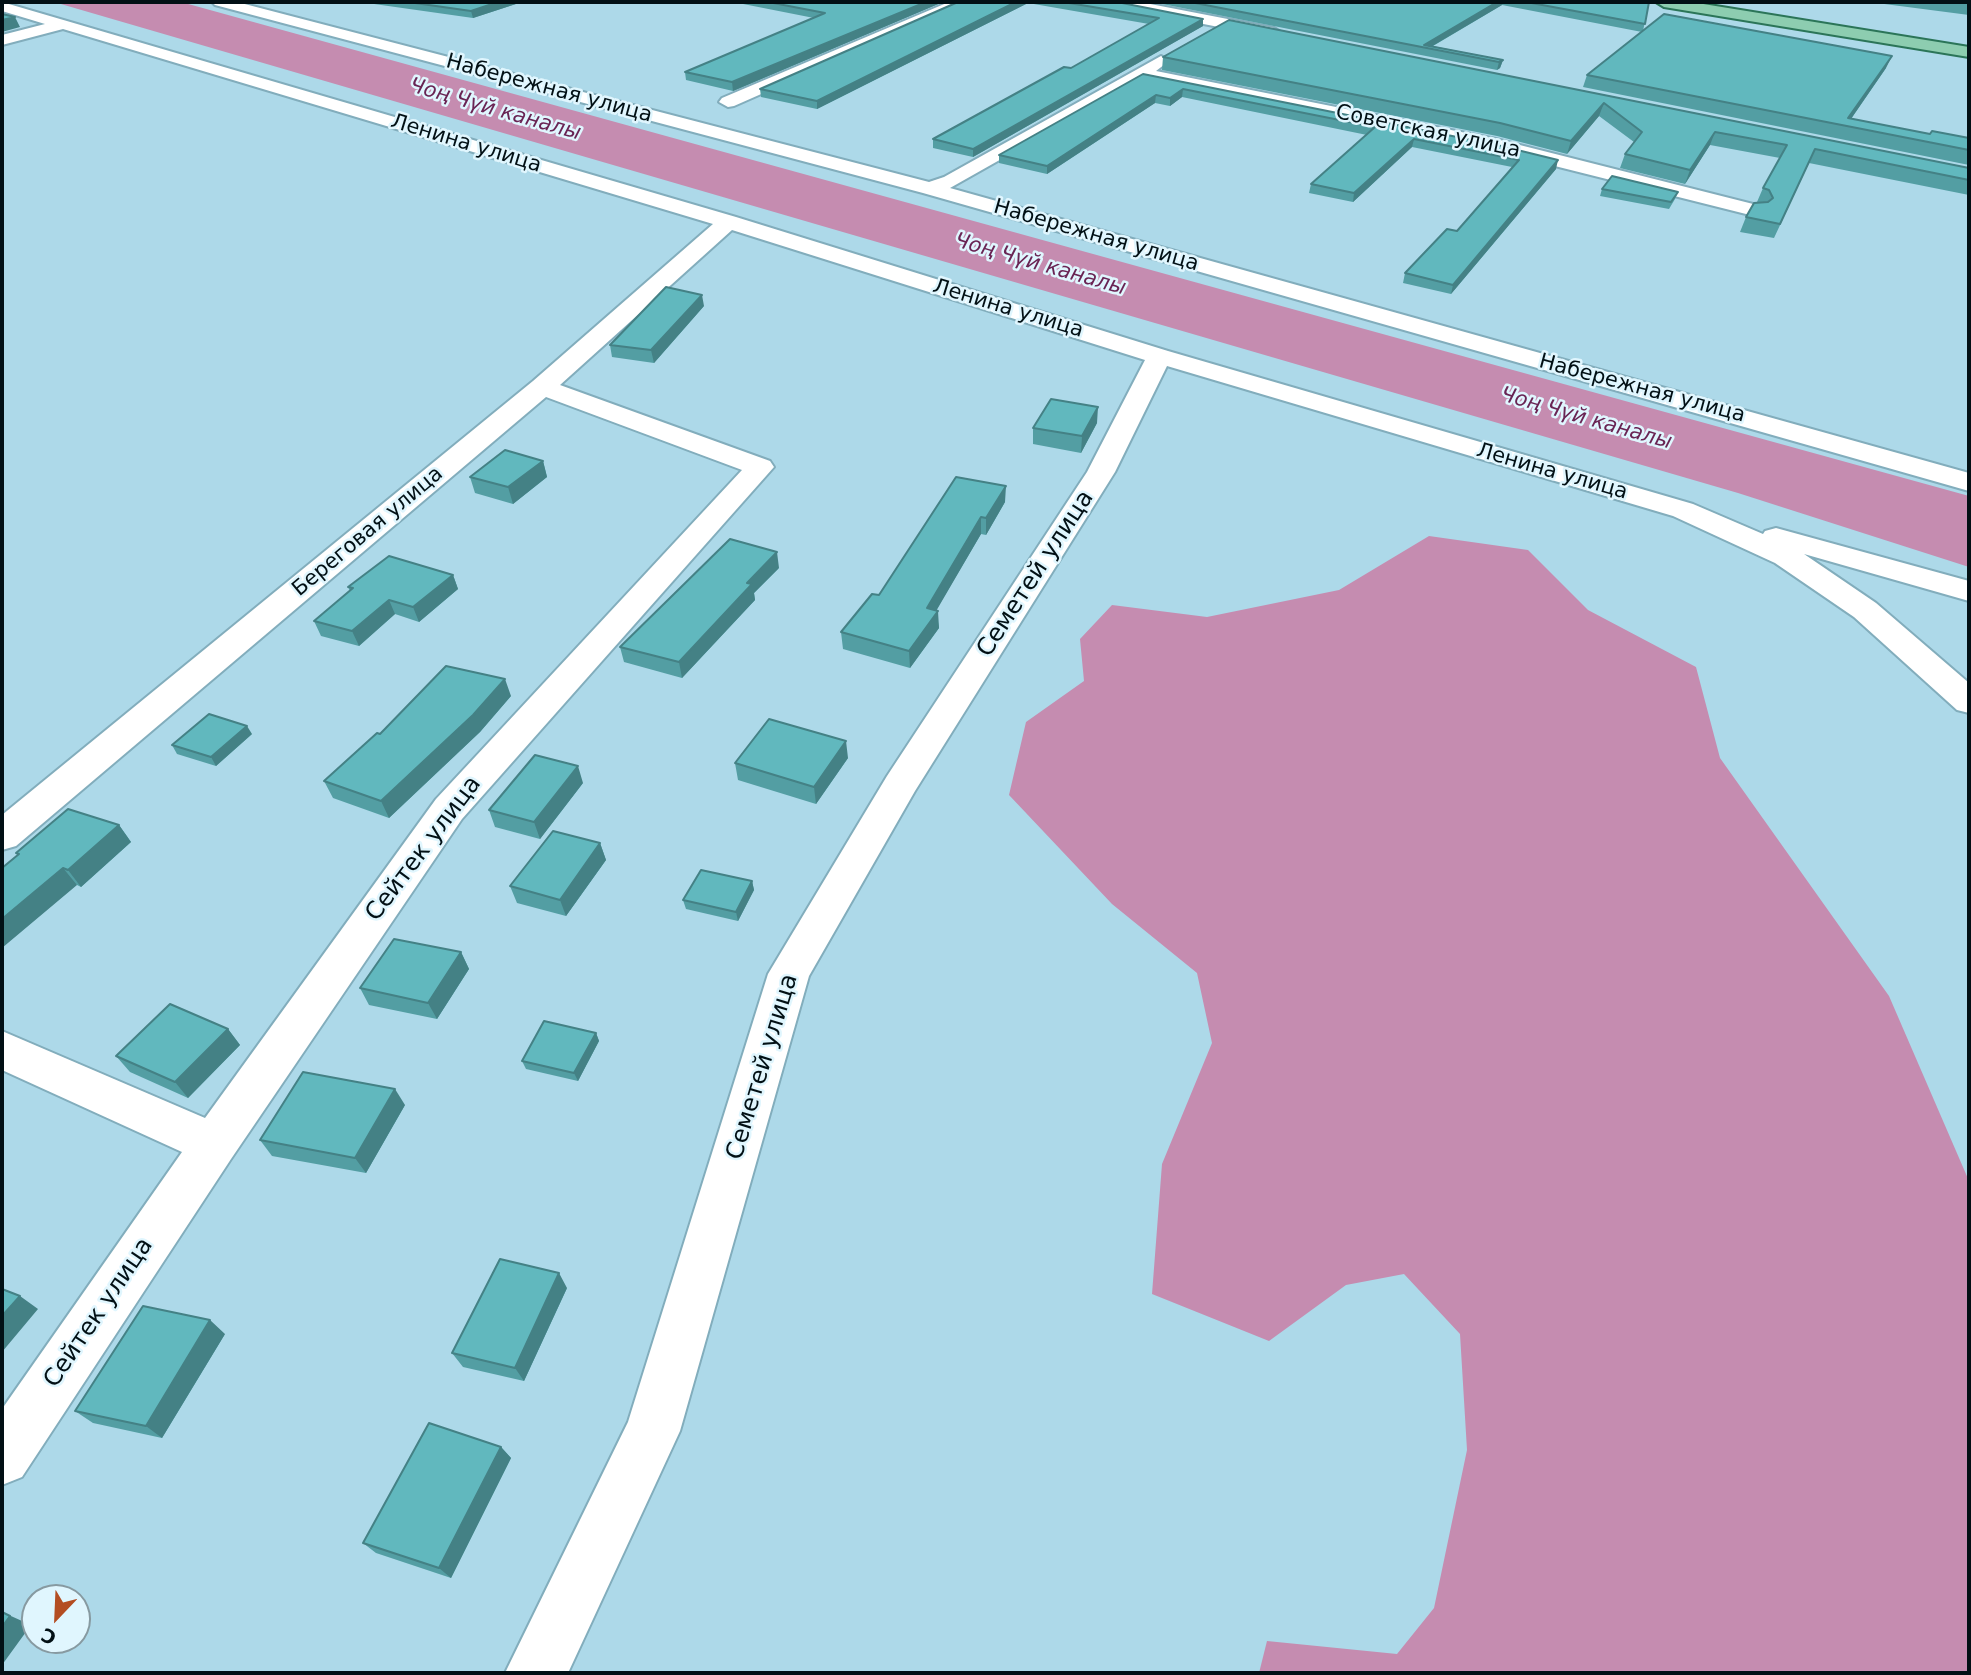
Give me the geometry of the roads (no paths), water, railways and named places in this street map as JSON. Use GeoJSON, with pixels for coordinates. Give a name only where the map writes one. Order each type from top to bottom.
{"type":"FeatureCollection","features":[{"type":"Feature","properties":{"kind":"main road"},"geometry":{"type":"LineString","coordinates":[[1664,2],[1969,52]]}},
{"type":"Feature","properties":{"kind":"street","name":"Набережная улица"},"geometry":{"type":"LineString","coordinates":[[220,2],[930,189],[1969,482]]}},
{"type":"Feature","properties":{"kind":"street"},"geometry":{"type":"LineString","coordinates":[[728,102],[962,2]]}},
{"type":"Feature","properties":{"kind":"street"},"geometry":{"type":"LineString","coordinates":[[1118,2],[1294,37]]}},
{"type":"Feature","properties":{"kind":"street","name":"Ленина улица"},"geometry":{"type":"LineString","coordinates":[[2,6],[728,222],[1159,356],[1683,510],[1786,556],[1865,610],[1969,702]]}},
{"type":"Feature","properties":{"kind":"street"},"geometry":{"type":"LineString","coordinates":[[1205,36],[1226,23]]}},
{"type":"Feature","properties":{"kind":"street"},"geometry":{"type":"LineString","coordinates":[[2,40],[64,24]]}},
{"type":"Feature","properties":{"kind":"street"},"geometry":{"type":"LineString","coordinates":[[930,189],[951,181],[1172,54]]}},
{"type":"Feature","properties":{"kind":"street","name":"Советская улица"},"geometry":{"type":"LineString","coordinates":[[1140,73],[1496,145],[1754,210]]}},
{"type":"Feature","properties":{"kind":"street","name":"Береговая улица"},"geometry":{"type":"LineString","coordinates":[[2,836],[542,387],[728,222]]}},
{"type":"Feature","properties":{"kind":"street","name":"Семетей улица"},"geometry":{"type":"LineString","coordinates":[[536,1673],[653,1431],[789,974],[900,785],[1101,472],[1159,356]]}},
{"type":"Feature","properties":{"kind":"street","name":"Сейтек улица"},"geometry":{"type":"LineString","coordinates":[[2,1457],[214,1144],[449,808],[760,467],[542,387]]}},
{"type":"Feature","properties":{"kind":"street"},"geometry":{"type":"LineString","coordinates":[[1683,510],[1969,592]]}},
{"type":"Feature","properties":{"kind":"street"},"geometry":{"type":"LineString","coordinates":[[2,1050],[214,1144]]}},
{"type":"Feature","properties":{"kind":"water","name":"Чоң Чүй каналы"},"geometry":{"type":"Polygon","coordinates":[[[54,2],[181,2],[1969,496],[1969,567],[1738,493],[54,2]]]}},
{"type":"Feature","properties":{"kind":"water"},"geometry":{"type":"Polygon","coordinates":[[[1429,536],[1528,550],[1588,610],[1696,667],[1720,758],[1889,996],[1969,1181],[1969,1673],[1259,1673],[1267,1641],[1397,1654],[1434,1608],[1467,1450],[1460,1334],[1404,1274],[1346,1285],[1269,1341],[1152,1294],[1162,1164],[1212,1043],[1197,973],[1112,904],[1009,795],[1026,722],[1084,681],[1080,639],[1112,605],[1207,617],[1339,590],[1429,536]]]}}]}
